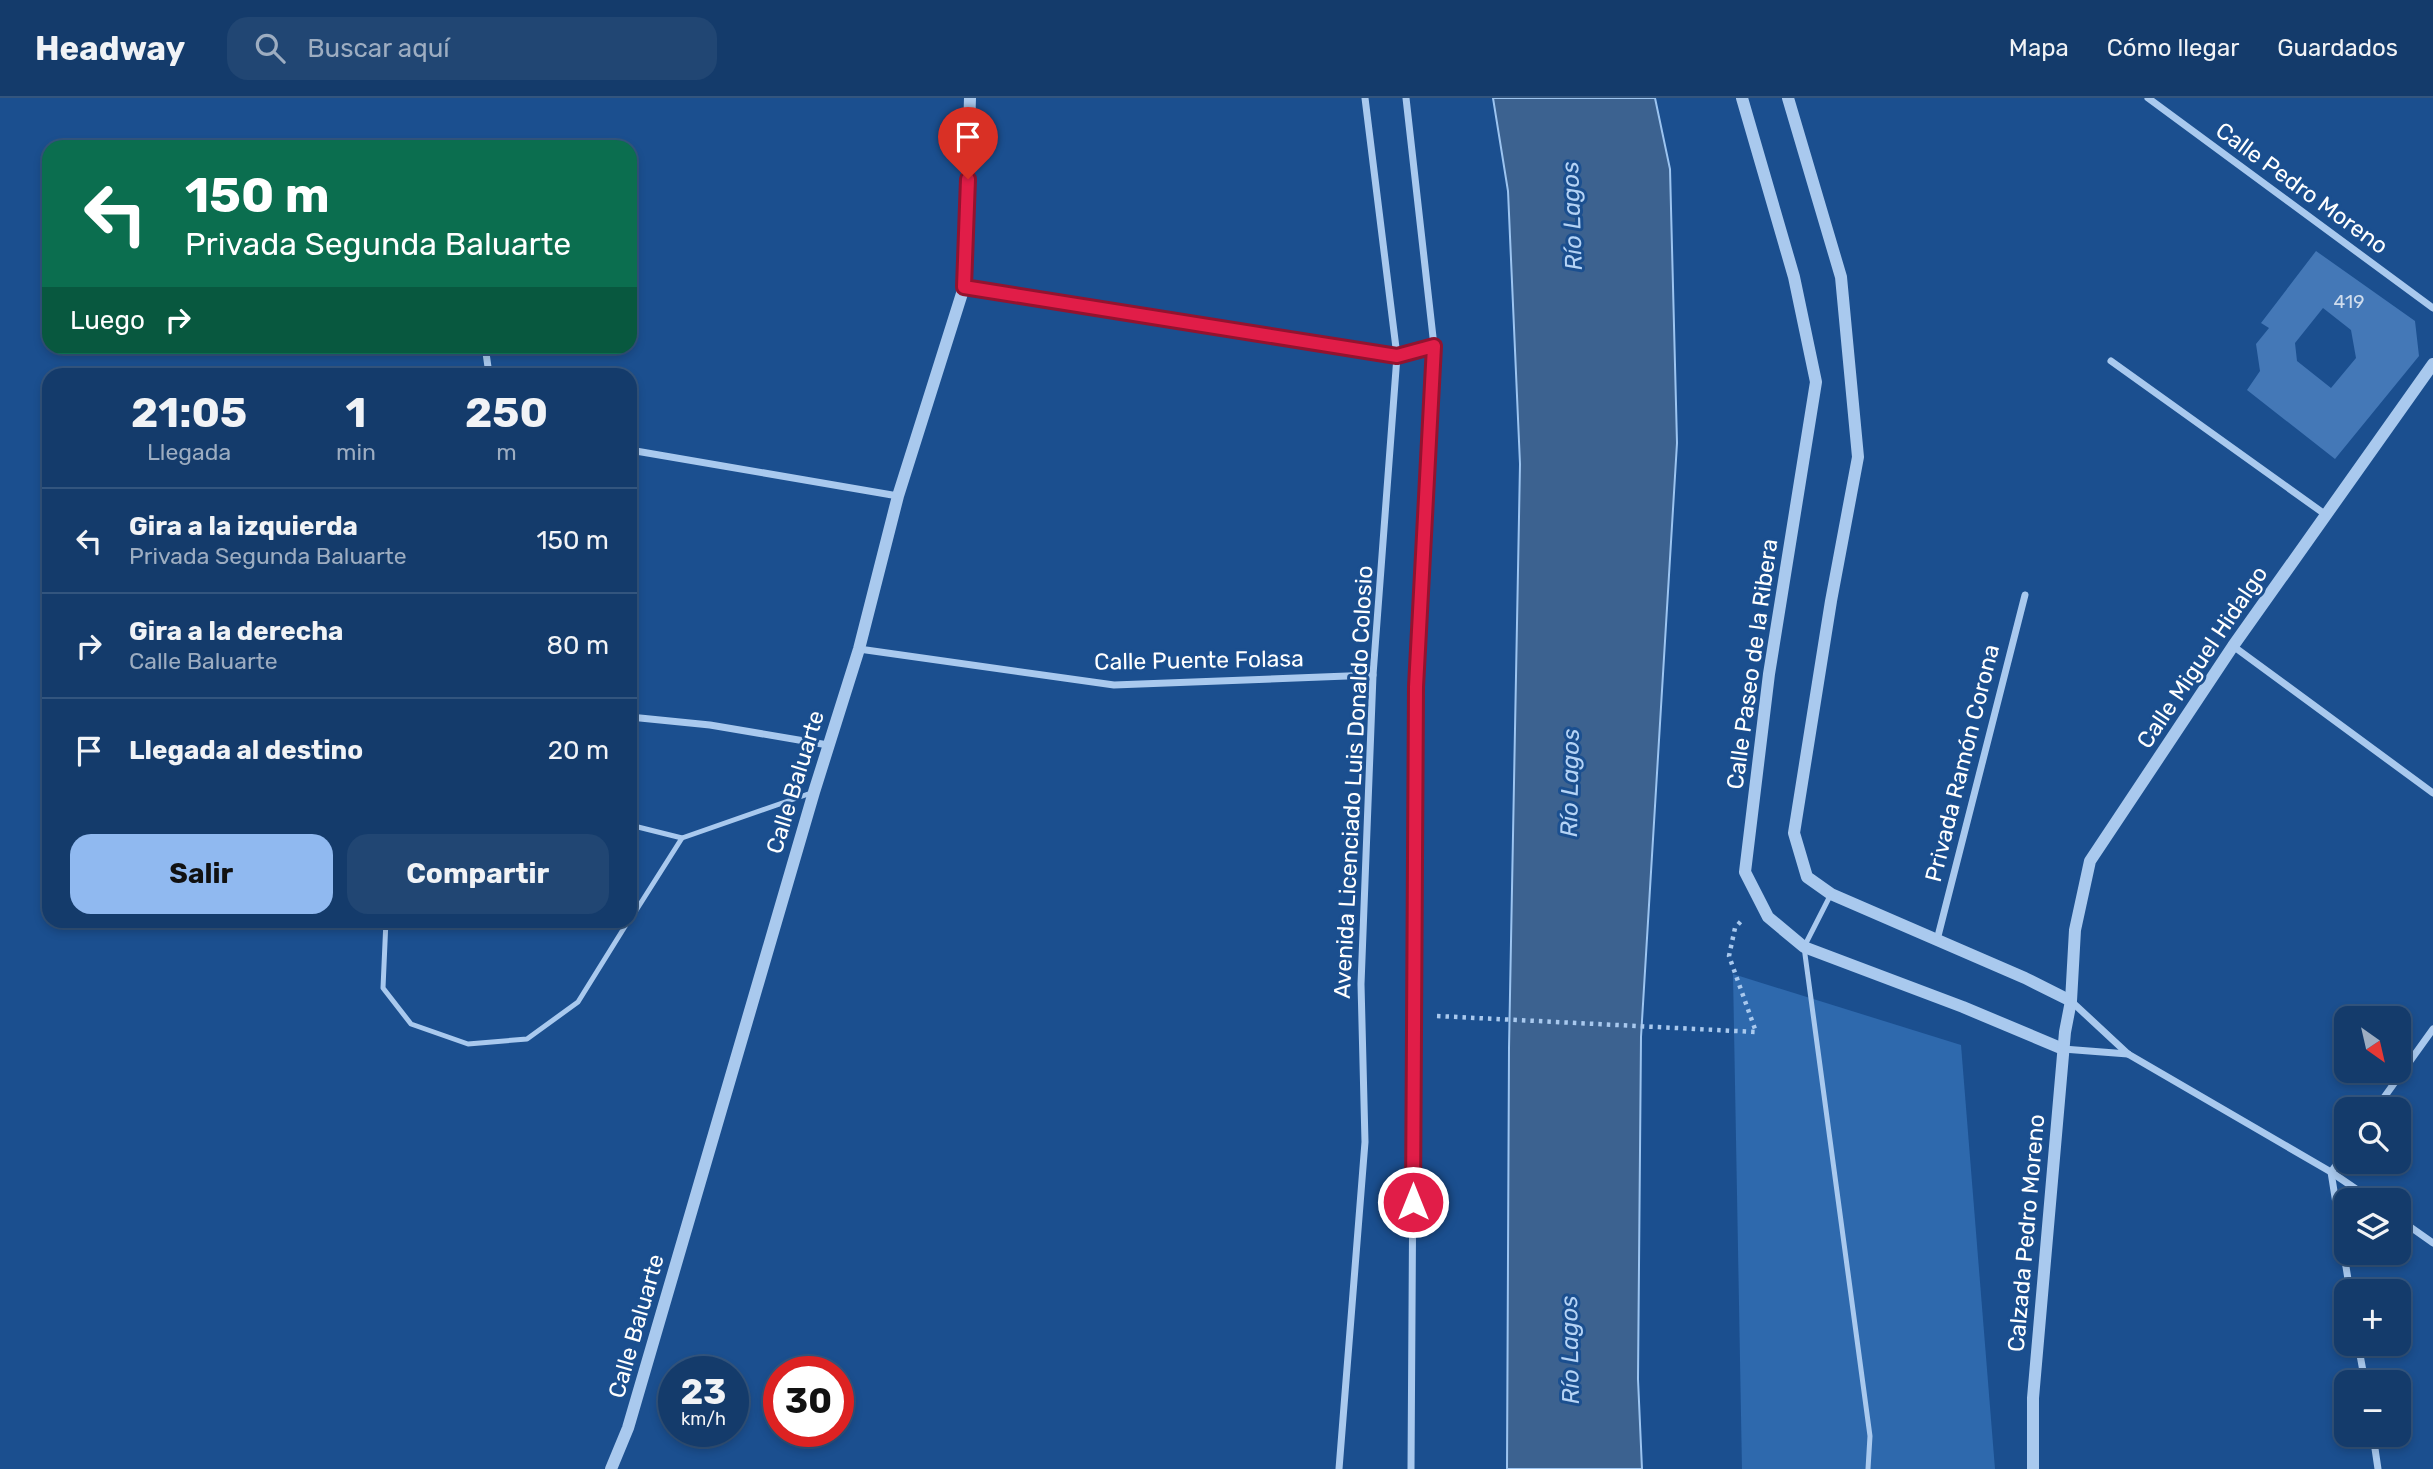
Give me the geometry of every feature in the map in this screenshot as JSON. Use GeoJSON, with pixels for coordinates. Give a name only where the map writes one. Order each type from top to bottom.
{"type":"FeatureCollection","features":[{"type":"Feature","properties":{"kind":"street","name":"Calle Baluarte"},"geometry":{"type":"LineString","coordinates":[[611,1469],[628,1428],[814,792],[859,649],[898,496],[964,287],[970,98]]}},
{"type":"Feature","properties":{"kind":"street","name":"Avenida Licenciado Luis Donaldo Colosio"},"geometry":{"type":"LineString","coordinates":[[1339,1469],[1366,1142],[1361,984],[1373,675],[1397,356],[1365,98]]}},
{"type":"Feature","properties":{"kind":"street"},"geometry":{"type":"LineString","coordinates":[[1406,98],[1434,346],[1416,687],[1411,1469]]}},
{"type":"Feature","properties":{"kind":"street","name":"Calle Paseo de la Ribera"},"geometry":{"type":"LineString","coordinates":[[1742,98],[1794,278],[1816,382],[1769,674],[1745,872],[1768,917],[1804,947],[1963,1007],[2063,1049]]}},
{"type":"Feature","properties":{"kind":"street"},"geometry":{"type":"LineString","coordinates":[[1788,98],[1841,277],[1858,457],[1831,601],[1794,833],[1807,877],[1831,894],[2001,967],[2071,1001],[2128,1054],[2354,1188]]}},
{"type":"Feature","properties":{"kind":"street","name":"Calle Pedro Moreno"},"geometry":{"type":"LineString","coordinates":[[2148,98],[2433,308]]}},
{"type":"Feature","properties":{"kind":"street"},"geometry":{"type":"LineString","coordinates":[[964,287],[1397,356],[1434,346]]}},
{"type":"Feature","properties":{"kind":"street"},"geometry":{"type":"LineString","coordinates":[[2111,361],[2326,515]]}},
{"type":"Feature","properties":{"kind":"street","name":"Calle Miguel Hidalgo"},"geometry":{"type":"LineString","coordinates":[[2071,1001],[2075,930],[2090,861],[2233,646],[2433,364]]}},
{"type":"Feature","properties":{"kind":"street"},"geometry":{"type":"LineString","coordinates":[[637,451],[898,496]]}},
{"type":"Feature","properties":{"kind":"street","name":"Privada Ramón Corona"},"geometry":{"type":"LineString","coordinates":[[1937,941],[2025,595]]}},
{"type":"Feature","properties":{"kind":"street"},"geometry":{"type":"LineString","coordinates":[[2233,646],[2433,793]]}},
{"type":"Feature","properties":{"kind":"street","name":"Calle Puente Folasa"},"geometry":{"type":"LineString","coordinates":[[859,649],[1114,685],[1373,675]]}},
{"type":"Feature","properties":{"kind":"street"},"geometry":{"type":"LineString","coordinates":[[637,718],[710,725],[828,745]]}},
{"type":"Feature","properties":{"kind":"street","name":"Calzada Pedro Moreno"},"geometry":{"type":"LineString","coordinates":[[2033,1469],[2033,1398],[2063,1049],[2071,1001]]}},
{"type":"Feature","properties":{"kind":"street"},"geometry":{"type":"LineString","coordinates":[[2384,1097],[2433,1029]]}},
{"type":"Feature","properties":{"kind":"street"},"geometry":{"type":"LineString","coordinates":[[2063,1049],[2128,1054]]}},
{"type":"Feature","properties":{"kind":"street"},"geometry":{"type":"LineString","coordinates":[[2334,1168],[2331,1172],[2348,1279]]}},
{"type":"Feature","properties":{"kind":"street"},"geometry":{"type":"LineString","coordinates":[[2411,1228],[2433,1243]]}},
{"type":"Feature","properties":{"kind":"street"},"geometry":{"type":"LineString","coordinates":[[2375,1447],[2378,1469]]}},
{"type":"Feature","properties":{"kind":"lane"},"geometry":{"type":"LineString","coordinates":[[637,827],[682,838],[814,792]]}},
{"type":"Feature","properties":{"kind":"lane"},"geometry":{"type":"LineString","coordinates":[[637,909],[682,838]]}},
{"type":"Feature","properties":{"kind":"lane"},"geometry":{"type":"LineString","coordinates":[[1831,894],[1804,947],[1870,1436],[1868,1469]]}},
{"type":"Feature","properties":{"kind":"lane"},"geometry":{"type":"LineString","coordinates":[[386,928],[383,988],[411,1024],[468,1044],[527,1039],[578,1002],[625,928]]}},
{"type":"Feature","properties":{"kind":"path"},"geometry":{"type":"LineString","coordinates":[[1436,1016],[1756,1032],[1729,956],[1735,928],[1759,899]]}},
{"type":"Feature","properties":{"kind":"shaded area"},"geometry":{"type":"Polygon","coordinates":[[[1733,974],[1961,1045],[1995,1469],[1742,1469],[1733,974]]]}},
{"type":"Feature","properties":{"kind":"water","name":"Río Lagos"},"geometry":{"type":"Polygon","coordinates":[[[1493,98],[1655,98],[1670,169],[1677,443],[1641,1037],[1638,1379],[1642,1469],[1507,1469],[1509,1048],[1520,464],[1508,191],[1493,98]]]}},
{"type":"Feature","properties":{"kind":"building"},"geometry":{"type":"Polygon","coordinates":[[[2316,251],[2415,321],[2419,356],[2335,459],[2247,390],[2260,371],[2256,344],[2269,328],[2261,323],[2316,251]],[[2323,308],[2295,343],[2297,361],[2331,388],[2356,358],[2351,330],[2323,308]]]}},
{"type":"Feature","properties":{"kind":"route"},"geometry":{"type":"LineString","coordinates":[[968,179],[964,287],[1397,356],[1434,346],[1416,687],[1413,1202]]}}]}
